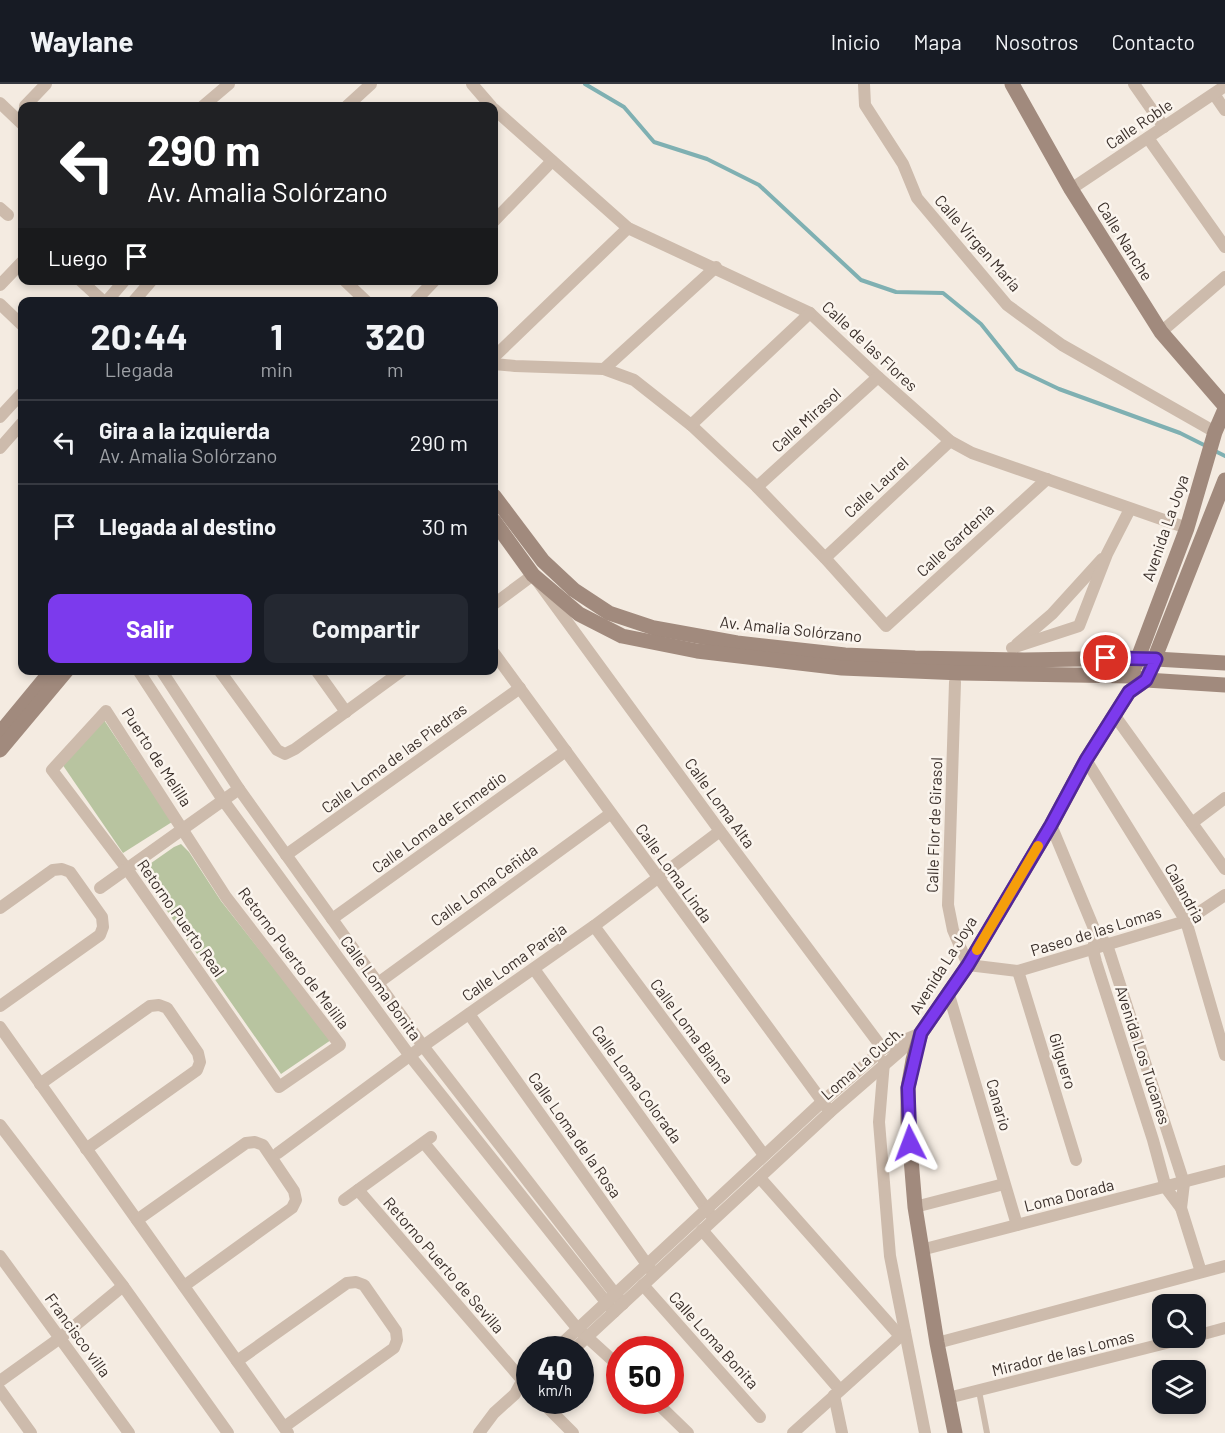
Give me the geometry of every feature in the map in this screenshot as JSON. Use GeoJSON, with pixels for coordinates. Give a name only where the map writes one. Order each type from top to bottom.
{"type":"FeatureCollection","features":[{"type":"Feature","properties":{"kind":"main road","name":"Calle Nanche"},"geometry":{"type":"LineString","coordinates":[[1012,84],[1071,189],[1161,332],[1225,407]]}},
{"type":"Feature","properties":{"kind":"main road","name":"Avenida La Joya"},"geometry":{"type":"LineString","coordinates":[[955,1433],[937,1343],[915,1207],[908,1122],[908,1088],[921,1033],[968,965],[1051,825],[1086,760],[1129,692],[1131,676],[1187,528],[1214,436],[1225,407]]}},
{"type":"Feature","properties":{"kind":"main road","name":"Avenida La Joya"},"geometry":{"type":"LineString","coordinates":[[1129,692],[1146,680],[1156,659],[1225,480]]}},
{"type":"Feature","properties":{"kind":"main road","name":"Av. Amalia Solórzano"},"geometry":{"type":"LineString","coordinates":[[498,501],[543,561],[574,590],[609,613],[654,628],[737,643],[857,655],[1024,660],[1138,658],[1225,663]]}},
{"type":"Feature","properties":{"kind":"main road","name":"Av. Amalia Solórzano"},"geometry":{"type":"LineString","coordinates":[[498,527],[533,575],[579,614],[622,636],[697,651],[842,668],[1131,676],[1146,680],[1225,685]]}},
{"type":"Feature","properties":{"kind":"main road"},"geometry":{"type":"LineString","coordinates":[[0,733],[48,675]]}},
{"type":"Feature","properties":{"kind":"main road"},"geometry":{"type":"LineString","coordinates":[[0,750],[63,675]]}},
{"type":"Feature","properties":{"kind":"street"},"geometry":{"type":"LineString","coordinates":[[31,102],[46,84]]}},
{"type":"Feature","properties":{"kind":"street"},"geometry":{"type":"LineString","coordinates":[[208,102],[229,84]]}},
{"type":"Feature","properties":{"kind":"street"},"geometry":{"type":"LineString","coordinates":[[351,102],[371,84]]}},
{"type":"Feature","properties":{"kind":"street","name":"Calle de las Flores"},"geometry":{"type":"LineString","coordinates":[[472,84],[487,102]]}},
{"type":"Feature","properties":{"kind":"street","name":"Calle Virgen María"},"geometry":{"type":"LineString","coordinates":[[864,84],[865,105],[903,164],[917,198],[1007,305],[1062,345],[1214,436]]}},
{"type":"Feature","properties":{"kind":"street"},"geometry":{"type":"LineString","coordinates":[[1134,84],[1164,127]]}},
{"type":"Feature","properties":{"kind":"street","name":"Calle Roble"},"geometry":{"type":"LineString","coordinates":[[1071,189],[1225,86]]}},
{"type":"Feature","properties":{"kind":"street"},"geometry":{"type":"LineString","coordinates":[[1214,94],[1225,110]]}},
{"type":"Feature","properties":{"kind":"street"},"geometry":{"type":"LineString","coordinates":[[0,103],[18,112]]}},
{"type":"Feature","properties":{"kind":"street","name":"Calle de las Flores"},"geometry":{"type":"LineString","coordinates":[[498,113],[628,228],[716,267],[810,313],[950,441],[972,453],[1187,528]]}},
{"type":"Feature","properties":{"kind":"street"},"geometry":{"type":"LineString","coordinates":[[1148,138],[1225,247]]}},
{"type":"Feature","properties":{"kind":"street"},"geometry":{"type":"LineString","coordinates":[[498,217],[552,161]]}},
{"type":"Feature","properties":{"kind":"street"},"geometry":{"type":"LineString","coordinates":[[498,353],[628,228]]}},
{"type":"Feature","properties":{"kind":"street"},"geometry":{"type":"LineString","coordinates":[[0,285],[18,266]]}},
{"type":"Feature","properties":{"kind":"street"},"geometry":{"type":"LineString","coordinates":[[604,369],[716,267]]}},
{"type":"Feature","properties":{"kind":"street"},"geometry":{"type":"LineString","coordinates":[[1161,332],[1225,277]]}},
{"type":"Feature","properties":{"kind":"street"},"geometry":{"type":"LineString","coordinates":[[86,285],[99,297]]}},
{"type":"Feature","properties":{"kind":"street"},"geometry":{"type":"LineString","coordinates":[[110,297],[120,285]]}},
{"type":"Feature","properties":{"kind":"street"},"geometry":{"type":"LineString","coordinates":[[137,297],[148,285]]}},
{"type":"Feature","properties":{"kind":"street"},"geometry":{"type":"LineString","coordinates":[[349,285],[362,297]]}},
{"type":"Feature","properties":{"kind":"street"},"geometry":{"type":"LineString","coordinates":[[419,297],[430,285]]}},
{"type":"Feature","properties":{"kind":"street"},"geometry":{"type":"LineString","coordinates":[[0,304],[18,321]]}},
{"type":"Feature","properties":{"kind":"street"},"geometry":{"type":"LineString","coordinates":[[691,425],[810,313]]}},
{"type":"Feature","properties":{"kind":"street"},"geometry":{"type":"LineString","coordinates":[[498,364],[604,369],[634,380],[691,425],[757,487],[825,558]]}},
{"type":"Feature","properties":{"kind":"street","name":"Calle Mirasol"},"geometry":{"type":"LineString","coordinates":[[757,487],[878,377]]}},
{"type":"Feature","properties":{"kind":"street"},"geometry":{"type":"LineString","coordinates":[[2,412],[18,397]]}},
{"type":"Feature","properties":{"kind":"street"},"geometry":{"type":"LineString","coordinates":[[0,448],[18,428]]}},
{"type":"Feature","properties":{"kind":"street","name":"Calle Laurel"},"geometry":{"type":"LineString","coordinates":[[825,558],[950,441]]}},
{"type":"Feature","properties":{"kind":"street","name":"Calle Gardenia"},"geometry":{"type":"LineString","coordinates":[[825,558],[886,626],[1047,479]]}},
{"type":"Feature","properties":{"kind":"street"},"geometry":{"type":"LineString","coordinates":[[1107,554],[1052,614],[1012,648],[1079,626],[1107,554],[1130,509]]}},
{"type":"Feature","properties":{"kind":"street"},"geometry":{"type":"LineString","coordinates":[[498,601],[533,575]]}},
{"type":"Feature","properties":{"kind":"street","name":"Calle Loma Alta"},"geometry":{"type":"LineString","coordinates":[[533,575],[883,1049]]}},
{"type":"Feature","properties":{"kind":"street","name":"Calle Loma Linda"},"geometry":{"type":"LineString","coordinates":[[498,658],[826,1107]]}},
{"type":"Feature","properties":{"kind":"street","name":"Calle Loma Bonita"},"geometry":{"type":"LineString","coordinates":[[141,675],[223,800],[410,1056],[614,1303]]}},
{"type":"Feature","properties":{"kind":"street","name":"Calle Loma Bonita"},"geometry":{"type":"LineString","coordinates":[[164,675],[238,789],[423,1046],[614,1303]]}},
{"type":"Feature","properties":{"kind":"street"},"geometry":{"type":"LineString","coordinates":[[223,675],[277,750],[285,754],[396,675]]}},
{"type":"Feature","properties":{"kind":"street"},"geometry":{"type":"LineString","coordinates":[[320,675],[346,712]]}},
{"type":"Feature","properties":{"kind":"street","name":"Calle Flor de Girasol"},"geometry":{"type":"LineString","coordinates":[[955,682],[948,905],[953,930],[968,965]]}},
{"type":"Feature","properties":{"kind":"street","name":"Calle Loma de las Piedras"},"geometry":{"type":"LineString","coordinates":[[286,855],[520,688]]}},
{"type":"Feature","properties":{"kind":"street","name":"Puerto de Melilla"},"geometry":{"type":"LineString","coordinates":[[52,770],[106,711],[184,828]]}},
{"type":"Feature","properties":{"kind":"street"},"geometry":{"type":"LineString","coordinates":[[1115,716],[1225,869]]}},
{"type":"Feature","properties":{"kind":"street","name":"Calle Loma de Enmedio"},"geometry":{"type":"LineString","coordinates":[[332,919],[566,751]]}},
{"type":"Feature","properties":{"kind":"street","name":"Calandria"},"geometry":{"type":"LineString","coordinates":[[1086,760],[1185,921],[1225,1055]]}},
{"type":"Feature","properties":{"kind":"street","name":"Retorno Puerto Real"},"geometry":{"type":"LineString","coordinates":[[52,770],[127,869],[279,1087]]}},
{"type":"Feature","properties":{"kind":"street"},"geometry":{"type":"LineString","coordinates":[[100,888],[238,789]]}},
{"type":"Feature","properties":{"kind":"street"},"geometry":{"type":"LineString","coordinates":[[1192,823],[1225,798]]}},
{"type":"Feature","properties":{"kind":"street","name":"Calle Loma Ceñida"},"geometry":{"type":"LineString","coordinates":[[378,983],[610,814]]}},
{"type":"Feature","properties":{"kind":"street","name":"Avenida Los Tucanes"},"geometry":{"type":"LineString","coordinates":[[1051,825],[1095,931],[1107,945],[1184,1183]]}},
{"type":"Feature","properties":{"kind":"street","name":"Retorno Puerto de Melilla"},"geometry":{"type":"LineString","coordinates":[[184,828],[226,897],[340,1046],[279,1087]]}},
{"type":"Feature","properties":{"kind":"street","name":"Calle Loma Pareja"},"geometry":{"type":"LineString","coordinates":[[278,1153],[423,1046],[594,926],[720,831]]}},
{"type":"Feature","properties":{"kind":"street"},"geometry":{"type":"LineString","coordinates":[[0,908],[53,870],[62,869],[70,872],[102,918],[103,927],[100,935],[0,1006]]}},
{"type":"Feature","properties":{"kind":"street","name":"Paseo de las Lomas"},"geometry":{"type":"LineString","coordinates":[[968,965],[1018,971],[1185,921],[1225,895]]}},
{"type":"Feature","properties":{"kind":"street","name":"Calle Loma Blanca"},"geometry":{"type":"LineString","coordinates":[[594,926],[764,1155]]}},
{"type":"Feature","properties":{"kind":"street","name":"Avenida Los Tucanes"},"geometry":{"type":"LineString","coordinates":[[1095,931],[1093,950],[1166,1188],[1181,1208]]}},
{"type":"Feature","properties":{"kind":"street","name":"Calle Loma Colorada"},"geometry":{"type":"LineString","coordinates":[[534,969],[710,1214]]}},
{"type":"Feature","properties":{"kind":"street","name":"Gilguero"},"geometry":{"type":"LineString","coordinates":[[1018,971],[1076,1160]]}},
{"type":"Feature","properties":{"kind":"street","name":"Canario"},"geometry":{"type":"LineString","coordinates":[[949,995],[1017,1225]]}},
{"type":"Feature","properties":{"kind":"street"},"geometry":{"type":"LineString","coordinates":[[40,1084],[150,1006],[159,1005],[167,1008],[198,1053],[200,1062],[197,1071],[86,1149]]}},
{"type":"Feature","properties":{"kind":"street","name":"Calle Loma de la Rosa"},"geometry":{"type":"LineString","coordinates":[[469,1014],[655,1275]]}},
{"type":"Feature","properties":{"kind":"street"},"geometry":{"type":"LineString","coordinates":[[0,1027],[86,1149],[286,1430],[394,1348],[397,1340],[396,1331],[364,1285],[356,1282],[347,1283],[237,1361]]}},
{"type":"Feature","properties":{"kind":"street","name":"Loma La Cuch."},"geometry":{"type":"LineString","coordinates":[[576,1336],[614,1303],[647,1264],[760,1178],[883,1049],[921,1033]]}},
{"type":"Feature","properties":{"kind":"street","name":"Loma La Cuch."},"geometry":{"type":"LineString","coordinates":[[614,1303],[643,1285],[702,1230],[710,1214],[764,1155],[884,1066],[921,1033]]}},
{"type":"Feature","properties":{"kind":"street"},"geometry":{"type":"LineString","coordinates":[[883,1049],[884,1066],[879,1122],[891,1256],[902,1334],[925,1433]]}},
{"type":"Feature","properties":{"kind":"street"},"geometry":{"type":"LineString","coordinates":[[0,1125],[123,1286],[228,1433]]}},
{"type":"Feature","properties":{"kind":"street","name":"Retorno Puerto de Sevilla"},"geometry":{"type":"LineString","coordinates":[[344,1200],[428,1140],[582,1332],[606,1355]]}},
{"type":"Feature","properties":{"kind":"street"},"geometry":{"type":"LineString","coordinates":[[137,1220],[246,1143],[255,1142],[263,1145],[294,1191],[296,1200],[292,1208],[184,1286]]}},
{"type":"Feature","properties":{"kind":"street","name":"Loma Dorada"},"geometry":{"type":"LineString","coordinates":[[921,1250],[1225,1171]]}},
{"type":"Feature","properties":{"kind":"street"},"geometry":{"type":"LineString","coordinates":[[760,1178],[902,1334]]}},
{"type":"Feature","properties":{"kind":"street"},"geometry":{"type":"LineString","coordinates":[[1184,1183],[1181,1208],[1201,1272]]}},
{"type":"Feature","properties":{"kind":"street"},"geometry":{"type":"LineString","coordinates":[[915,1207],[1004,1184]]}},
{"type":"Feature","properties":{"kind":"street","name":"Retorno Puerto de Sevilla"},"geometry":{"type":"LineString","coordinates":[[358,1190],[516,1369]]}},
{"type":"Feature","properties":{"kind":"street"},"geometry":{"type":"LineString","coordinates":[[702,1230],[837,1392],[842,1433]]}},
{"type":"Feature","properties":{"kind":"street","name":"Francisco villa"},"geometry":{"type":"LineString","coordinates":[[0,1256],[129,1433]]}},
{"type":"Feature","properties":{"kind":"street"},"geometry":{"type":"LineString","coordinates":[[937,1343],[1225,1266]]}},
{"type":"Feature","properties":{"kind":"street","name":"Calle Loma Bonita"},"geometry":{"type":"LineString","coordinates":[[643,1285],[760,1417]]}},
{"type":"Feature","properties":{"kind":"street"},"geometry":{"type":"LineString","coordinates":[[0,1380],[60,1338],[123,1286]]}},
{"type":"Feature","properties":{"kind":"street"},"geometry":{"type":"LineString","coordinates":[[1206,1333],[1225,1328]]}},
{"type":"Feature","properties":{"kind":"street","name":"Loma La Cuch."},"geometry":{"type":"LineString","coordinates":[[580,1336],[582,1332]]}},
{"type":"Feature","properties":{"kind":"street"},"geometry":{"type":"LineString","coordinates":[[793,1433],[902,1334]]}},
{"type":"Feature","properties":{"kind":"street","name":"Mirador de las Lomas"},"geometry":{"type":"LineString","coordinates":[[948,1398],[1152,1347]]}},
{"type":"Feature","properties":{"kind":"street"},"geometry":{"type":"LineString","coordinates":[[0,1390],[31,1433]]}},
{"type":"Feature","properties":{"kind":"street"},"geometry":{"type":"LineString","coordinates":[[479,1433],[494,1413],[516,1394]]}},
{"type":"Feature","properties":{"kind":"street"},"geometry":{"type":"LineString","coordinates":[[555,1414],[573,1433]]}},
{"type":"Feature","properties":{"kind":"street"},"geometry":{"type":"LineString","coordinates":[[668,1414],[688,1433]]}},
{"type":"Feature","properties":{"kind":"lane"},"geometry":{"type":"LineString","coordinates":[[979,1391],[987,1433]]}},
{"type":"Feature","properties":{"kind":"green space"},"geometry":{"type":"Polygon","coordinates":[[[104,720],[172,822],[123,853],[62,764],[104,720]]]}},
{"type":"Feature","properties":{"kind":"green space"},"geometry":{"type":"Polygon","coordinates":[[[181,844],[189,852],[221,901],[331,1040],[281,1074],[141,872],[181,844]]]}},
{"type":"Feature","properties":{"kind":"waterway"},"geometry":{"type":"LineString","coordinates":[[585,84],[624,107],[654,142],[707,159],[759,185],[861,280],[896,292],[943,293],[981,324],[1017,369],[1059,389],[1180,433],[1206,446]]}},
{"type":"Feature","properties":{"kind":"waterway"},"geometry":{"type":"LineString","coordinates":[[1215,451],[1225,456]]}},
{"type":"Feature","properties":{"kind":"slow traffic"},"geometry":{"type":"LineString","coordinates":[[977,950],[1038,846]]}},
{"type":"Feature","properties":{"kind":"route"},"geometry":{"type":"LineString","coordinates":[[910,1143],[908,1088],[921,1033],[968,965],[1051,825],[1086,760],[1129,692],[1146,680],[1156,659],[1106,658]]}}]}
